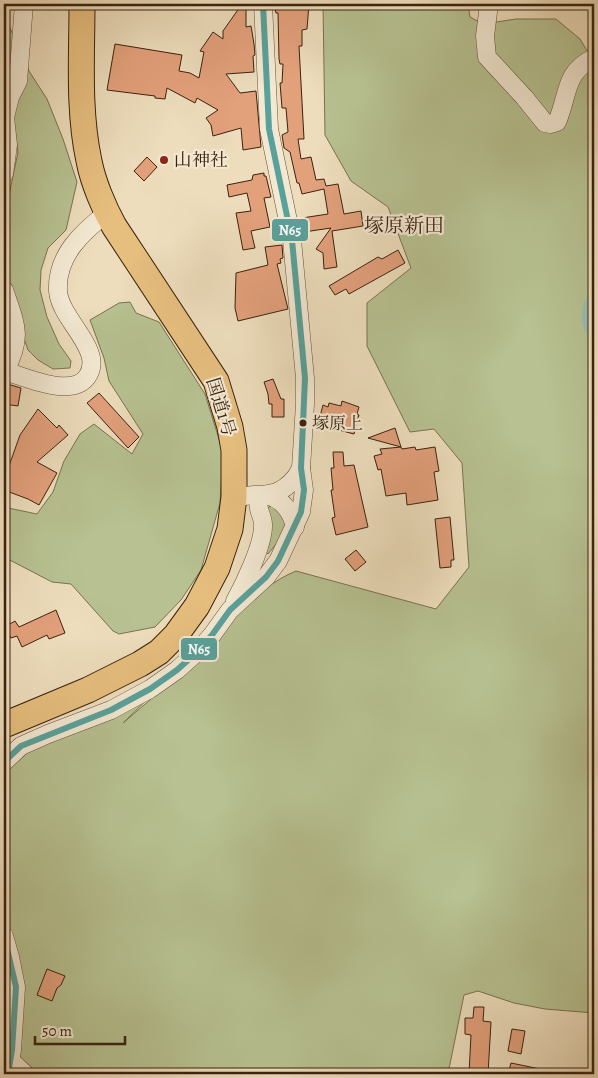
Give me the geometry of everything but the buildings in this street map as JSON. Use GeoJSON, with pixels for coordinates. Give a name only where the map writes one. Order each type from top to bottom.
{"type":"FeatureCollection","features":[{"type":"Feature","properties":{"kind":"highway","name":"国道1号"},"geometry":{"type":"LineString","coordinates":[[4,725],[105,681],[140,664],[159,652],[198,606],[217,568],[230,528],[252,498],[233,442],[216,381],[159,297],[107,213],[89,164],[82,113],[82,4]]}},
{"type":"Feature","properties":{"kind":"street"},"geometry":{"type":"LineString","coordinates":[[4,174],[8,144],[5,117],[10,97],[18,81],[24,4]]}},
{"type":"Feature","properties":{"kind":"street"},"geometry":{"type":"LineString","coordinates":[[230,610],[266,577],[278,561],[296,527],[301,512],[304,490],[300,468],[305,378],[292,240],[270,129],[263,4]]}},
{"type":"Feature","properties":{"kind":"street"},"geometry":{"type":"LineString","coordinates":[[489,4],[485,36],[487,57],[545,123],[557,122],[575,71],[582,64],[594,58]]}},
{"type":"Feature","properties":{"kind":"street"},"geometry":{"type":"LineString","coordinates":[[4,290],[15,320],[16,345],[4,371],[45,383],[65,386],[76,385],[85,380],[92,370],[93,361],[90,351],[61,304],[58,290],[61,268],[68,250],[88,227],[107,213]]}},
{"type":"Feature","properties":{"kind":"street"},"geometry":{"type":"LineString","coordinates":[[252,498],[277,492],[291,483],[297,476],[300,468]]}},
{"type":"Feature","properties":{"kind":"street"},"geometry":{"type":"LineString","coordinates":[[252,498],[287,508],[292,514],[296,527]]}},
{"type":"Feature","properties":{"kind":"street"},"geometry":{"type":"LineString","coordinates":[[4,762],[21,746],[111,710],[150,690],[196,653],[230,610],[242,589],[255,555],[264,525],[252,498]]}},
{"type":"Feature","properties":{"kind":"street"},"geometry":{"type":"LineString","coordinates":[[255,555],[258,562],[262,565],[278,561]]}},
{"type":"Feature","properties":{"kind":"street"},"geometry":{"type":"LineString","coordinates":[[4,936],[16,988],[9,1067],[25,1074]]}},
{"type":"Feature","properties":{"kind":"green space"},"geometry":{"type":"Polygon","coordinates":[[[4,4],[11,4],[6,19],[29,71],[47,99],[77,182],[66,230],[48,248],[41,270],[40,290],[47,317],[59,344],[71,361],[70,368],[53,369],[38,360],[28,350],[4,279],[4,212],[18,152],[12,111],[4,103],[4,4]]]}},
{"type":"Feature","properties":{"kind":"green space"},"geometry":{"type":"Polygon","coordinates":[[[323,4],[468,4],[470,17],[483,24],[516,19],[556,19],[580,39],[594,62],[594,1013],[545,1009],[514,1003],[478,991],[464,995],[448,1074],[34,1074],[12,1050],[4,939],[4,774],[41,740],[160,687],[123,723],[190,665],[252,600],[280,579],[296,571],[436,609],[469,567],[462,463],[434,429],[410,432],[367,346],[367,303],[411,268],[388,207],[351,181],[325,135],[323,4]]]}},
{"type":"Feature","properties":{"kind":"green space"},"geometry":{"type":"Polygon","coordinates":[[[130,302],[136,313],[159,322],[205,394],[223,452],[220,503],[201,570],[181,600],[155,627],[119,634],[113,631],[71,584],[52,582],[4,557],[4,508],[37,514],[53,492],[64,461],[80,434],[94,424],[132,454],[143,434],[109,381],[104,358],[90,320],[119,303],[130,302]]]}},
{"type":"Feature","properties":{"kind":"green space"},"geometry":{"type":"Polygon","coordinates":[[[270,506],[276,507],[286,523],[281,538],[268,554],[266,552],[270,541],[270,532],[266,511],[270,506]]]}},
{"type":"Feature","properties":{"kind":"waterway"},"geometry":{"type":"LineString","coordinates":[[594,305],[592,317],[594,326]]}},
{"type":"Feature","properties":{"kind":"transit line","name":"N65"},"geometry":{"type":"LineString","coordinates":[[4,762],[21,746],[111,710],[150,689],[177,670],[212,635],[230,610],[266,577],[278,561],[301,512],[304,490],[301,468],[305,378],[292,240],[269,129],[263,4]]}},
{"type":"Feature","properties":{"kind":"transit line","name":"N65"},"geometry":{"type":"LineString","coordinates":[[4,936],[16,987],[12,1050],[8,1074]]}},
{"type":"Feature","properties":{"kind":"place","name":"山神社"},"geometry":{"type":"Point","coordinates":[164,160]}},
{"type":"Feature","properties":{"kind":"place","name":"塚原上"},"geometry":{"type":"Point","coordinates":[303,423]}},
{"type":"Feature","properties":{"kind":"district","name":"塚原新田"},"geometry":{"type":"Point","coordinates":[404,225]}}]}
